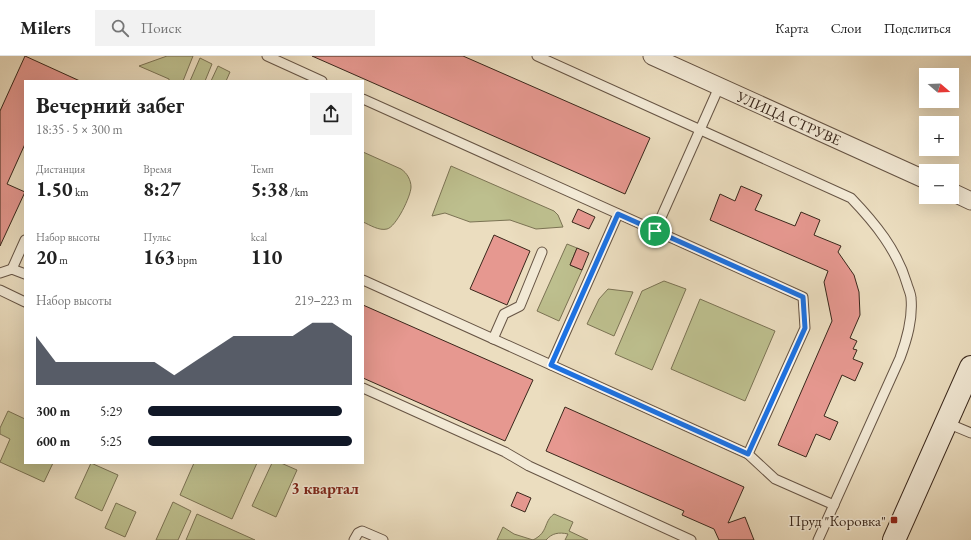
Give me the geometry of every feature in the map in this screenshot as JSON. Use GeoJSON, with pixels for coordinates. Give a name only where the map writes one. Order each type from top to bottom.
{"type":"FeatureCollection","features":[{"type":"Feature","properties":{"kind":"street","name":"УЛИЦА СТРУВЕ"},"geometry":{"type":"LineString","coordinates":[[652,56],[919,177]]}},
{"type":"Feature","properties":{"kind":"street"},"geometry":{"type":"LineString","coordinates":[[959,195],[971,200]]}},
{"type":"Feature","properties":{"kind":"street"},"geometry":{"type":"LineString","coordinates":[[894,540],[971,367]]}},
{"type":"Feature","properties":{"kind":"lane"},"geometry":{"type":"LineString","coordinates":[[267,56],[320,80]]}},
{"type":"Feature","properties":{"kind":"lane"},"geometry":{"type":"LineString","coordinates":[[537,56],[851,198],[869,216],[887,241],[902,269],[911,298],[909,334],[900,358],[818,540]]}},
{"type":"Feature","properties":{"kind":"lane"},"geometry":{"type":"LineString","coordinates":[[655,231],[719,87]]}},
{"type":"Feature","properties":{"kind":"lane"},"geometry":{"type":"LineString","coordinates":[[364,99],[803,297],[805,328],[748,454]]}},
{"type":"Feature","properties":{"kind":"lane"},"geometry":{"type":"LineString","coordinates":[[551,365],[618,214]]}},
{"type":"Feature","properties":{"kind":"lane"},"geometry":{"type":"LineString","coordinates":[[12,269],[24,242]]}},
{"type":"Feature","properties":{"kind":"lane"},"geometry":{"type":"LineString","coordinates":[[493,339],[504,314],[520,306],[542,252]]}},
{"type":"Feature","properties":{"kind":"lane"},"geometry":{"type":"LineString","coordinates":[[0,273],[12,269],[24,274]]}},
{"type":"Feature","properties":{"kind":"lane"},"geometry":{"type":"LineString","coordinates":[[364,280],[748,454],[776,479],[834,505]]}},
{"type":"Feature","properties":{"kind":"lane"},"geometry":{"type":"LineString","coordinates":[[0,290],[24,302]]}},
{"type":"Feature","properties":{"kind":"lane"},"geometry":{"type":"LineString","coordinates":[[364,388],[504,452],[528,466],[691,540]]}},
{"type":"Feature","properties":{"kind":"lane"},"geometry":{"type":"LineString","coordinates":[[947,423],[971,433]]}},
{"type":"Feature","properties":{"kind":"lane"},"geometry":{"type":"LineString","coordinates":[[354,540],[358,533],[362,531],[383,540]]}},
{"type":"Feature","properties":{"kind":"green space"},"geometry":{"type":"Polygon","coordinates":[[[167,56],[193,56],[183,80],[169,80],[139,66],[167,56]]]}},
{"type":"Feature","properties":{"kind":"green space"},"geometry":{"type":"Polygon","coordinates":[[[200,58],[212,64],[205,80],[190,80],[200,58]]]}},
{"type":"Feature","properties":{"kind":"green space"},"geometry":{"type":"Polygon","coordinates":[[[218,66],[230,72],[226,80],[211,80],[218,66]]]}},
{"type":"Feature","properties":{"kind":"green space"},"geometry":{"type":"Polygon","coordinates":[[[364,152],[401,169],[407,175],[411,187],[406,204],[395,223],[387,229],[378,228],[364,222],[364,152]]]}},
{"type":"Feature","properties":{"kind":"green space"},"geometry":{"type":"Polygon","coordinates":[[[451,166],[554,211],[558,215],[563,227],[536,229],[510,220],[470,222],[445,213],[432,216],[451,166]]]}},
{"type":"Feature","properties":{"kind":"green space"},"geometry":{"type":"Polygon","coordinates":[[[567,244],[577,248],[570,265],[582,270],[559,321],[537,311],[567,244]]]}},
{"type":"Feature","properties":{"kind":"green space"},"geometry":{"type":"Polygon","coordinates":[[[664,281],[686,289],[652,370],[615,354],[642,291],[664,281]]]}},
{"type":"Feature","properties":{"kind":"green space"},"geometry":{"type":"Polygon","coordinates":[[[608,289],[633,292],[614,336],[587,324],[599,299],[608,289]]]}},
{"type":"Feature","properties":{"kind":"green space"},"geometry":{"type":"Polygon","coordinates":[[[700,299],[775,331],[745,401],[671,369],[700,299]]]}},
{"type":"Feature","properties":{"kind":"green space"},"geometry":{"type":"Polygon","coordinates":[[[8,411],[24,419],[24,464],[53,464],[44,482],[0,462],[10,439],[0,434],[0,428],[8,411]]]}},
{"type":"Feature","properties":{"kind":"green space"},"geometry":{"type":"Polygon","coordinates":[[[91,464],[118,475],[102,511],[75,498],[91,464]]]}},
{"type":"Feature","properties":{"kind":"green space"},"geometry":{"type":"Polygon","coordinates":[[[194,464],[257,464],[232,519],[180,495],[194,464]]]}},
{"type":"Feature","properties":{"kind":"green space"},"geometry":{"type":"Polygon","coordinates":[[[272,464],[283,464],[297,470],[276,517],[252,506],[272,464]]]}},
{"type":"Feature","properties":{"kind":"green space"},"geometry":{"type":"Polygon","coordinates":[[[173,502],[191,511],[178,540],[156,540],[173,502]]]}},
{"type":"Feature","properties":{"kind":"green space"},"geometry":{"type":"Polygon","coordinates":[[[116,503],[136,512],[125,537],[105,528],[116,503]]]}},
{"type":"Feature","properties":{"kind":"green space"},"geometry":{"type":"Polygon","coordinates":[[[197,514],[255,540],[186,540],[197,514]]]}},
{"type":"Feature","properties":{"kind":"green space"},"geometry":{"type":"Polygon","coordinates":[[[554,514],[573,522],[569,531],[588,540],[565,540],[568,534],[562,533],[553,534],[546,540],[533,540],[541,534],[548,520],[554,514]]]}},
{"type":"Feature","properties":{"kind":"green space"},"geometry":{"type":"Polygon","coordinates":[[[503,527],[514,534],[533,540],[497,540],[503,527]]]}},
{"type":"Feature","properties":{"kind":"building"},"geometry":{"type":"Polygon","coordinates":[[[25,56],[78,80],[24,80],[24,146],[7,184],[24,192],[24,194],[0,246],[0,111],[25,56]]]}},
{"type":"Feature","properties":{"kind":"building"},"geometry":{"type":"Polygon","coordinates":[[[312,56],[463,56],[650,138],[625,194],[312,56]]]}},
{"type":"Feature","properties":{"kind":"building"},"geometry":{"type":"Polygon","coordinates":[[[741,186],[762,195],[755,210],[795,226],[801,212],[820,220],[814,235],[841,246],[838,252],[854,275],[859,292],[860,315],[850,338],[857,341],[853,349],[857,350],[853,359],[863,363],[855,381],[842,375],[824,416],[838,422],[830,440],[816,434],[806,457],[778,445],[832,321],[824,282],[828,271],[710,220],[720,194],[735,201],[741,186]]]}},
{"type":"Feature","properties":{"kind":"building"},"geometry":{"type":"Polygon","coordinates":[[[578,209],[595,217],[589,229],[572,222],[578,209]]]}},
{"type":"Feature","properties":{"kind":"building"},"geometry":{"type":"Polygon","coordinates":[[[494,235],[530,251],[507,305],[470,289],[494,235]]]}},
{"type":"Feature","properties":{"kind":"building"},"geometry":{"type":"Polygon","coordinates":[[[577,248],[589,253],[582,270],[570,265],[577,248]]]}},
{"type":"Feature","properties":{"kind":"building"},"geometry":{"type":"Polygon","coordinates":[[[364,305],[533,380],[505,441],[364,378],[364,305]]]}},
{"type":"Feature","properties":{"kind":"building"},"geometry":{"type":"Polygon","coordinates":[[[565,407],[744,487],[728,523],[745,517],[754,540],[719,540],[714,529],[682,515],[684,511],[546,451],[565,407]]]}},
{"type":"Feature","properties":{"kind":"building"},"geometry":{"type":"Polygon","coordinates":[[[517,492],[531,498],[525,512],[511,506],[517,492]]]}},
{"type":"Feature","properties":{"kind":"place","name":"Пруд \"Коровка\""},"geometry":{"type":"Point","coordinates":[894,520]}},
{"type":"Feature","properties":{"kind":"district","name":"3 квартал"},"geometry":{"type":"Point","coordinates":[325,488]}},
{"type":"Feature","properties":{"kind":"route"},"geometry":{"type":"LineString","coordinates":[[618,214],[655,231],[803,297],[805,328],[748,454],[551,365],[618,214]]}}]}
